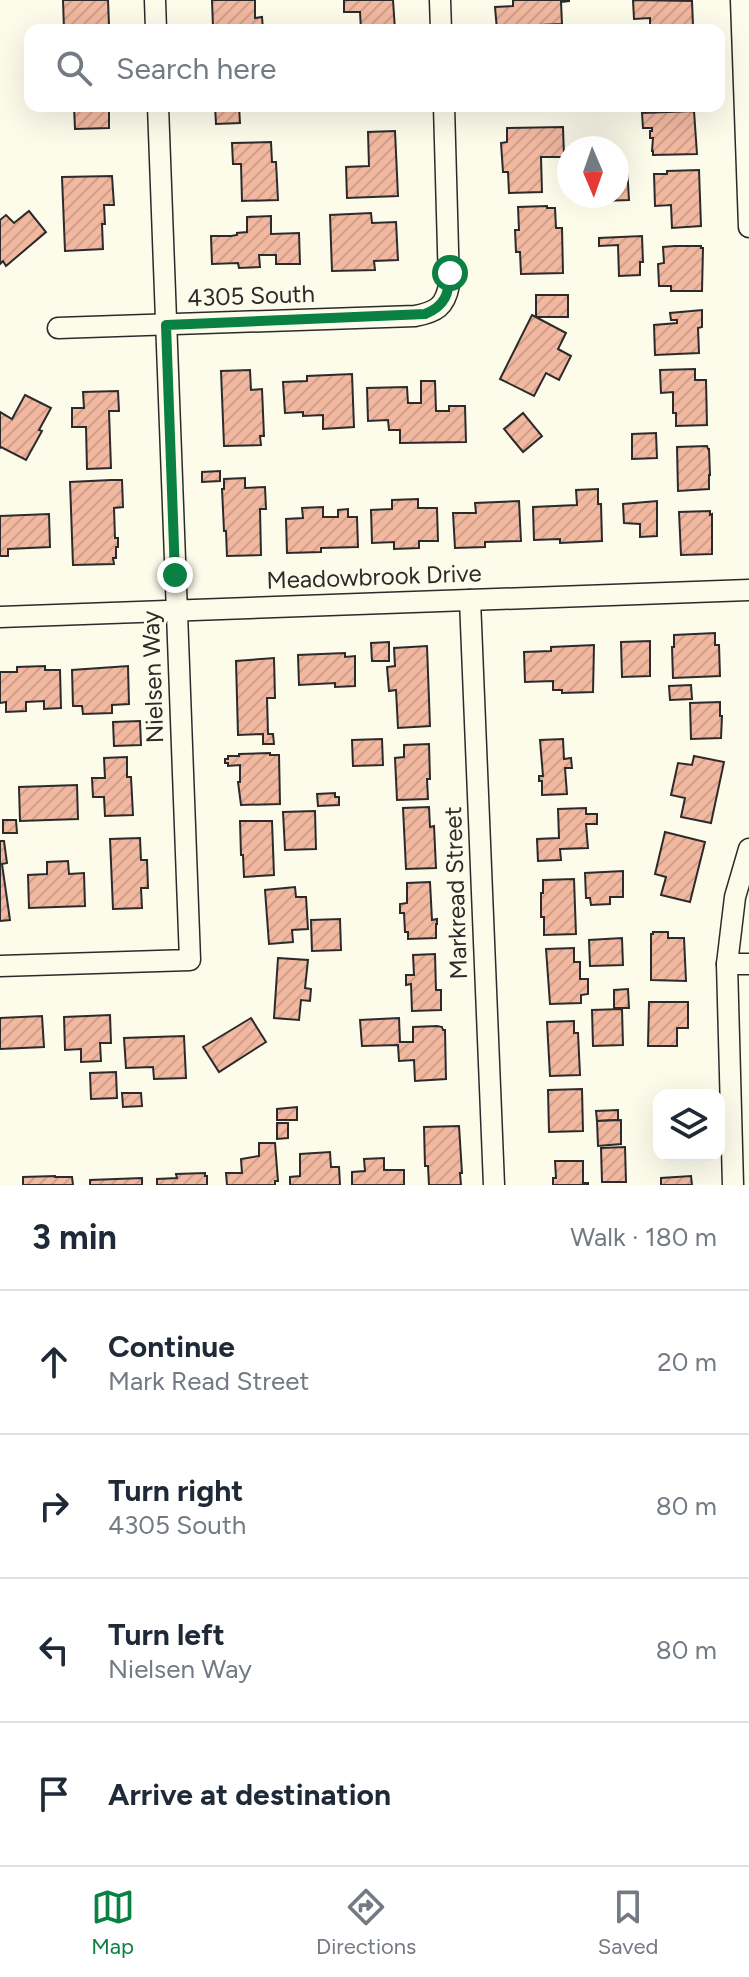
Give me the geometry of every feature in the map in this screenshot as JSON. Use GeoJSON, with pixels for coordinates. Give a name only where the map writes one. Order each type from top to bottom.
{"type":"FeatureCollection","features":[{"type":"Feature","properties":{"kind":"street"},"geometry":{"type":"LineString","coordinates":[[155,0],[156,24]]}},
{"type":"Feature","properties":{"kind":"street"},"geometry":{"type":"LineString","coordinates":[[440,0],[441,24]]}},
{"type":"Feature","properties":{"kind":"street"},"geometry":{"type":"LineString","coordinates":[[741,0],[749,227]]}},
{"type":"Feature","properties":{"kind":"street","name":"Nielsen Way"},"geometry":{"type":"LineString","coordinates":[[0,966],[190,960],[158,112]]}},
{"type":"Feature","properties":{"kind":"street","name":"4305 South"},"geometry":{"type":"LineString","coordinates":[[58,328],[415,316],[434,311],[442,305],[447,295],[450,273],[444,112]]}},
{"type":"Feature","properties":{"kind":"street","name":"Meadowbrook Drive"},"geometry":{"type":"LineString","coordinates":[[0,617],[749,590]]}},
{"type":"Feature","properties":{"kind":"street","name":"Markread Street"},"geometry":{"type":"LineString","coordinates":[[470,600],[494,1185]]}},
{"type":"Feature","properties":{"kind":"street"},"geometry":{"type":"LineString","coordinates":[[733,1185],[727,964],[735,897],[749,849]]}},
{"type":"Feature","properties":{"kind":"street"},"geometry":{"type":"LineString","coordinates":[[727,964],[749,964]]}},
{"type":"Feature","properties":{"kind":"building"},"geometry":{"type":"Polygon","coordinates":[[[63,0],[108,0],[109,24],[64,24],[63,0]]]}},
{"type":"Feature","properties":{"kind":"building"},"geometry":{"type":"Polygon","coordinates":[[[212,0],[255,0],[255,18],[262,17],[263,24],[213,24],[212,0]]]}},
{"type":"Feature","properties":{"kind":"building"},"geometry":{"type":"Polygon","coordinates":[[[344,0],[393,0],[395,24],[361,24],[360,12],[344,12],[344,0]]]}},
{"type":"Feature","properties":{"kind":"building"},"geometry":{"type":"Polygon","coordinates":[[[513,0],[569,0],[561,2],[562,24],[496,24],[495,7],[513,6],[513,0]]]}},
{"type":"Feature","properties":{"kind":"building"},"geometry":{"type":"Polygon","coordinates":[[[633,0],[692,1],[693,24],[650,24],[650,18],[634,19],[633,0]]]}},
{"type":"Feature","properties":{"kind":"building"},"geometry":{"type":"Polygon","coordinates":[[[74,112],[109,112],[109,128],[75,129],[74,112]]]}},
{"type":"Feature","properties":{"kind":"building"},"geometry":{"type":"Polygon","coordinates":[[[215,112],[239,112],[240,123],[216,124],[215,112]]]}},
{"type":"Feature","properties":{"kind":"building"},"geometry":{"type":"Polygon","coordinates":[[[694,112],[697,154],[653,155],[652,128],[643,128],[642,113],[694,112]]]}},
{"type":"Feature","properties":{"kind":"building"},"geometry":{"type":"Polygon","coordinates":[[[563,127],[563,136],[557,136],[557,157],[541,157],[542,192],[509,193],[508,172],[503,172],[501,143],[507,142],[507,128],[563,127]]]}},
{"type":"Feature","properties":{"kind":"building"},"geometry":{"type":"Polygon","coordinates":[[[395,131],[398,196],[347,198],[346,167],[369,166],[368,132],[395,131]]]}},
{"type":"Feature","properties":{"kind":"building"},"geometry":{"type":"Polygon","coordinates":[[[271,142],[272,162],[276,162],[278,200],[242,201],[241,164],[233,164],[232,143],[271,142]]]}},
{"type":"Feature","properties":{"kind":"building"},"geometry":{"type":"Polygon","coordinates":[[[699,170],[701,226],[672,228],[671,205],[655,206],[654,174],[699,170]]]}},
{"type":"Feature","properties":{"kind":"building"},"geometry":{"type":"Polygon","coordinates":[[[112,176],[114,205],[104,205],[103,249],[65,251],[62,177],[112,176]]]}},
{"type":"Feature","properties":{"kind":"building"},"geometry":{"type":"Polygon","coordinates":[[[518,207],[555,208],[556,228],[562,228],[563,273],[521,274],[515,230],[519,230],[518,207]]]}},
{"type":"Feature","properties":{"kind":"building"},"geometry":{"type":"Polygon","coordinates":[[[29,211],[46,232],[6,266],[3,261],[0,264],[0,220],[6,215],[14,223],[29,211]]]}},
{"type":"Feature","properties":{"kind":"building"},"geometry":{"type":"Polygon","coordinates":[[[371,213],[372,223],[396,222],[398,260],[374,261],[375,270],[332,271],[330,215],[371,213]]]}},
{"type":"Feature","properties":{"kind":"building"},"geometry":{"type":"Polygon","coordinates":[[[271,216],[271,234],[299,233],[300,264],[276,264],[276,255],[259,255],[260,267],[239,268],[238,263],[212,264],[211,236],[247,232],[247,217],[271,216]]]}},
{"type":"Feature","properties":{"kind":"building"},"geometry":{"type":"Polygon","coordinates":[[[642,236],[640,275],[619,276],[618,245],[599,246],[599,238],[642,236]]]}},
{"type":"Feature","properties":{"kind":"building"},"geometry":{"type":"Polygon","coordinates":[[[663,247],[703,248],[702,291],[671,291],[671,286],[659,286],[658,264],[664,263],[663,247]]]}},
{"type":"Feature","properties":{"kind":"building"},"geometry":{"type":"Polygon","coordinates":[[[536,295],[568,295],[568,317],[536,317],[536,295]]]}},
{"type":"Feature","properties":{"kind":"building"},"geometry":{"type":"Polygon","coordinates":[[[702,310],[702,327],[698,328],[699,353],[655,355],[654,325],[677,323],[677,320],[671,320],[670,313],[702,310]]]}},
{"type":"Feature","properties":{"kind":"building"},"geometry":{"type":"Polygon","coordinates":[[[532,315],[566,333],[558,349],[571,356],[559,380],[546,373],[534,396],[500,379],[532,315]]]}},
{"type":"Feature","properties":{"kind":"building"},"geometry":{"type":"Polygon","coordinates":[[[695,369],[695,380],[706,380],[707,425],[676,426],[673,392],[661,393],[660,370],[695,369]]]}},
{"type":"Feature","properties":{"kind":"building"},"geometry":{"type":"Polygon","coordinates":[[[250,370],[251,390],[262,389],[264,436],[260,436],[261,445],[224,446],[221,371],[250,370]]]}},
{"type":"Feature","properties":{"kind":"building"},"geometry":{"type":"Polygon","coordinates":[[[352,374],[354,427],[323,429],[323,415],[285,413],[283,382],[307,381],[307,376],[352,374]]]}},
{"type":"Feature","properties":{"kind":"building"},"geometry":{"type":"Polygon","coordinates":[[[421,381],[435,381],[436,411],[449,411],[449,406],[465,406],[466,442],[400,443],[400,430],[389,430],[388,420],[368,421],[367,388],[407,387],[408,403],[421,403],[421,381]]]}},
{"type":"Feature","properties":{"kind":"building"},"geometry":{"type":"Polygon","coordinates":[[[118,391],[119,411],[109,411],[111,468],[87,469],[86,427],[72,427],[72,408],[84,408],[83,392],[118,391]]]}},
{"type":"Feature","properties":{"kind":"building"},"geometry":{"type":"Polygon","coordinates":[[[25,395],[51,408],[26,460],[0,448],[0,412],[12,419],[25,395]]]}},
{"type":"Feature","properties":{"kind":"building"},"geometry":{"type":"Polygon","coordinates":[[[523,413],[542,436],[523,452],[504,429],[523,413]]]}},
{"type":"Feature","properties":{"kind":"building"},"geometry":{"type":"Polygon","coordinates":[[[656,433],[657,458],[632,459],[632,434],[656,433]]]}},
{"type":"Feature","properties":{"kind":"building"},"geometry":{"type":"Polygon","coordinates":[[[707,446],[709,489],[678,491],[677,447],[707,446]]]}},
{"type":"Feature","properties":{"kind":"building"},"geometry":{"type":"Polygon","coordinates":[[[220,471],[220,481],[202,482],[202,472],[220,471]]]}},
{"type":"Feature","properties":{"kind":"building"},"geometry":{"type":"Polygon","coordinates":[[[245,478],[245,488],[265,487],[266,509],[260,509],[261,555],[227,556],[224,479],[245,478]]]}},
{"type":"Feature","properties":{"kind":"building"},"geometry":{"type":"Polygon","coordinates":[[[122,480],[123,507],[114,508],[118,547],[114,564],[73,565],[70,482],[122,480]]]}},
{"type":"Feature","properties":{"kind":"building"},"geometry":{"type":"Polygon","coordinates":[[[598,489],[602,541],[560,543],[560,539],[534,540],[533,507],[577,505],[576,490],[598,489]]]}},
{"type":"Feature","properties":{"kind":"building"},"geometry":{"type":"Polygon","coordinates":[[[418,499],[418,508],[437,508],[438,541],[419,541],[419,548],[394,549],[394,542],[372,543],[371,510],[392,509],[392,500],[418,499]]]}},
{"type":"Feature","properties":{"kind":"building"},"geometry":{"type":"Polygon","coordinates":[[[519,501],[521,541],[485,542],[485,547],[455,548],[453,513],[476,513],[475,503],[519,501]]]}},
{"type":"Feature","properties":{"kind":"building"},"geometry":{"type":"Polygon","coordinates":[[[657,501],[657,536],[640,537],[640,524],[624,523],[623,504],[657,501]]]}},
{"type":"Feature","properties":{"kind":"building"},"geometry":{"type":"Polygon","coordinates":[[[323,507],[323,517],[338,517],[338,510],[348,509],[348,517],[357,517],[358,547],[287,553],[286,519],[303,518],[302,508],[323,507]]]}},
{"type":"Feature","properties":{"kind":"building"},"geometry":{"type":"Polygon","coordinates":[[[710,511],[712,554],[681,555],[679,512],[710,511]]]}},
{"type":"Feature","properties":{"kind":"building"},"geometry":{"type":"Polygon","coordinates":[[[49,514],[50,547],[8,549],[8,556],[0,556],[0,516],[49,514]]]}},
{"type":"Feature","properties":{"kind":"building"},"geometry":{"type":"Polygon","coordinates":[[[715,633],[715,645],[719,645],[720,676],[673,678],[674,635],[715,633]]]}},
{"type":"Feature","properties":{"kind":"building"},"geometry":{"type":"Polygon","coordinates":[[[650,641],[650,676],[622,677],[621,642],[650,641]]]}},
{"type":"Feature","properties":{"kind":"building"},"geometry":{"type":"Polygon","coordinates":[[[389,642],[389,661],[372,661],[371,643],[389,642]]]}},
{"type":"Feature","properties":{"kind":"building"},"geometry":{"type":"Polygon","coordinates":[[[594,645],[593,692],[562,693],[562,690],[553,690],[553,681],[525,682],[524,652],[594,645]]]}},
{"type":"Feature","properties":{"kind":"building"},"geometry":{"type":"Polygon","coordinates":[[[427,646],[430,726],[398,728],[396,690],[389,691],[387,667],[395,666],[394,648],[427,646]]]}},
{"type":"Feature","properties":{"kind":"building"},"geometry":{"type":"Polygon","coordinates":[[[345,653],[345,657],[355,656],[355,686],[335,687],[335,683],[299,685],[298,655],[345,653]]]}},
{"type":"Feature","properties":{"kind":"building"},"geometry":{"type":"Polygon","coordinates":[[[274,658],[275,698],[267,698],[268,734],[273,734],[274,744],[263,744],[263,734],[238,735],[236,661],[274,658]]]}},
{"type":"Feature","properties":{"kind":"building"},"geometry":{"type":"Polygon","coordinates":[[[45,666],[45,670],[60,670],[61,708],[44,709],[44,701],[26,702],[26,711],[6,712],[6,702],[0,703],[0,672],[17,672],[17,667],[45,666]]]}},
{"type":"Feature","properties":{"kind":"building"},"geometry":{"type":"Polygon","coordinates":[[[128,666],[129,704],[112,705],[112,713],[83,714],[82,706],[73,706],[72,670],[128,666]]]}},
{"type":"Feature","properties":{"kind":"building"},"geometry":{"type":"Polygon","coordinates":[[[691,685],[692,699],[670,700],[669,686],[691,685]]]}},
{"type":"Feature","properties":{"kind":"building"},"geometry":{"type":"Polygon","coordinates":[[[720,702],[721,738],[691,739],[690,703],[720,702]]]}},
{"type":"Feature","properties":{"kind":"building"},"geometry":{"type":"Polygon","coordinates":[[[140,721],[141,745],[114,746],[113,722],[140,721]]]}},
{"type":"Feature","properties":{"kind":"building"},"geometry":{"type":"Polygon","coordinates":[[[382,739],[383,765],[353,766],[352,740],[382,739]]]}},
{"type":"Feature","properties":{"kind":"building"},"geometry":{"type":"Polygon","coordinates":[[[563,739],[564,759],[571,758],[572,768],[565,768],[567,794],[542,795],[542,781],[539,781],[539,776],[543,776],[540,740],[563,739]]]}},
{"type":"Feature","properties":{"kind":"building"},"geometry":{"type":"Polygon","coordinates":[[[429,744],[428,799],[397,800],[395,758],[404,757],[404,745],[429,744]]]}},
{"type":"Feature","properties":{"kind":"building"},"geometry":{"type":"Polygon","coordinates":[[[239,754],[279,755],[280,804],[241,805],[238,782],[240,765],[228,766],[225,759],[239,754]]]}},
{"type":"Feature","properties":{"kind":"building"},"geometry":{"type":"Polygon","coordinates":[[[694,756],[724,762],[711,823],[681,817],[685,798],[671,795],[678,763],[692,765],[694,756]]]}},
{"type":"Feature","properties":{"kind":"building"},"geometry":{"type":"Polygon","coordinates":[[[127,757],[133,815],[105,816],[104,797],[93,797],[92,778],[105,778],[104,758],[127,757]]]}},
{"type":"Feature","properties":{"kind":"building"},"geometry":{"type":"Polygon","coordinates":[[[77,785],[78,819],[20,821],[19,787],[77,785]]]}},
{"type":"Feature","properties":{"kind":"building"},"geometry":{"type":"Polygon","coordinates":[[[335,793],[335,797],[339,797],[339,805],[318,806],[317,794],[335,793]]]}},
{"type":"Feature","properties":{"kind":"building"},"geometry":{"type":"Polygon","coordinates":[[[429,807],[430,827],[434,826],[436,868],[406,869],[403,808],[429,807]]]}},
{"type":"Feature","properties":{"kind":"building"},"geometry":{"type":"Polygon","coordinates":[[[586,808],[586,814],[597,814],[597,824],[586,824],[588,848],[560,849],[561,860],[538,861],[537,839],[559,838],[558,809],[586,808]]]}},
{"type":"Feature","properties":{"kind":"building"},"geometry":{"type":"Polygon","coordinates":[[[315,811],[316,849],[285,850],[283,812],[315,811]]]}},
{"type":"Feature","properties":{"kind":"building"},"geometry":{"type":"Polygon","coordinates":[[[3,820],[16,820],[17,833],[3,833],[3,820]]]}},
{"type":"Feature","properties":{"kind":"building"},"geometry":{"type":"Polygon","coordinates":[[[240,821],[272,821],[274,875],[244,877],[240,821]]]}},
{"type":"Feature","properties":{"kind":"building"},"geometry":{"type":"Polygon","coordinates":[[[665,832],[705,842],[690,902],[661,895],[666,877],[655,874],[665,832]]]}},
{"type":"Feature","properties":{"kind":"building"},"geometry":{"type":"Polygon","coordinates":[[[140,838],[141,860],[147,860],[148,888],[141,888],[142,908],[113,909],[110,839],[140,838]]]}},
{"type":"Feature","properties":{"kind":"building"},"geometry":{"type":"Polygon","coordinates":[[[0,841],[4,841],[7,863],[2,864],[10,920],[0,921],[0,841]]]}},
{"type":"Feature","properties":{"kind":"building"},"geometry":{"type":"Polygon","coordinates":[[[68,861],[69,874],[84,873],[85,906],[29,908],[28,875],[47,874],[47,862],[68,861]]]}},
{"type":"Feature","properties":{"kind":"building"},"geometry":{"type":"Polygon","coordinates":[[[623,871],[623,897],[610,897],[610,904],[591,905],[590,898],[586,898],[585,873],[623,871]]]}},
{"type":"Feature","properties":{"kind":"building"},"geometry":{"type":"Polygon","coordinates":[[[574,879],[576,934],[544,935],[544,917],[541,917],[543,880],[574,879]]]}},
{"type":"Feature","properties":{"kind":"building"},"geometry":{"type":"Polygon","coordinates":[[[430,882],[432,920],[437,919],[436,938],[408,939],[404,913],[400,913],[400,904],[407,903],[407,883],[430,882]]]}},
{"type":"Feature","properties":{"kind":"building"},"geometry":{"type":"Polygon","coordinates":[[[295,887],[296,897],[306,897],[308,929],[292,930],[293,942],[269,944],[265,890],[295,887]]]}},
{"type":"Feature","properties":{"kind":"building"},"geometry":{"type":"Polygon","coordinates":[[[340,919],[341,950],[312,951],[311,920],[340,919]]]}},
{"type":"Feature","properties":{"kind":"building"},"geometry":{"type":"Polygon","coordinates":[[[653,932],[668,932],[668,938],[684,938],[686,981],[651,980],[653,932]]]}},
{"type":"Feature","properties":{"kind":"building"},"geometry":{"type":"Polygon","coordinates":[[[622,938],[623,965],[590,966],[589,940],[622,938]]]}},
{"type":"Feature","properties":{"kind":"building"},"geometry":{"type":"Polygon","coordinates":[[[574,948],[574,962],[580,962],[580,979],[588,979],[588,994],[581,995],[581,1003],[550,1004],[546,949],[574,948]]]}},
{"type":"Feature","properties":{"kind":"building"},"geometry":{"type":"Polygon","coordinates":[[[435,954],[436,990],[441,990],[441,1010],[412,1011],[411,984],[406,985],[406,975],[414,975],[413,955],[435,954]]]}},
{"type":"Feature","properties":{"kind":"building"},"geometry":{"type":"Polygon","coordinates":[[[278,958],[308,960],[305,988],[311,989],[310,1001],[301,1000],[299,1020],[274,1018],[278,958]]]}},
{"type":"Feature","properties":{"kind":"building"},"geometry":{"type":"Polygon","coordinates":[[[628,989],[629,1008],[614,1008],[614,990],[628,989]]]}},
{"type":"Feature","properties":{"kind":"building"},"geometry":{"type":"Polygon","coordinates":[[[649,1002],[688,1002],[688,1028],[677,1028],[677,1046],[648,1046],[649,1002]]]}},
{"type":"Feature","properties":{"kind":"building"},"geometry":{"type":"Polygon","coordinates":[[[622,1009],[623,1045],[593,1046],[592,1010],[622,1009]]]}},
{"type":"Feature","properties":{"kind":"building"},"geometry":{"type":"Polygon","coordinates":[[[110,1015],[111,1043],[100,1043],[101,1061],[81,1062],[81,1049],[65,1050],[64,1017],[110,1015]]]}},
{"type":"Feature","properties":{"kind":"building"},"geometry":{"type":"Polygon","coordinates":[[[42,1016],[44,1047],[0,1049],[0,1018],[42,1016]]]}},
{"type":"Feature","properties":{"kind":"building"},"geometry":{"type":"Polygon","coordinates":[[[251,1018],[266,1042],[219,1072],[203,1047],[251,1018]]]}},
{"type":"Feature","properties":{"kind":"building"},"geometry":{"type":"Polygon","coordinates":[[[399,1018],[400,1042],[413,1042],[413,1027],[437,1026],[445,1030],[446,1079],[415,1081],[414,1060],[399,1061],[398,1045],[362,1046],[360,1020],[399,1018]]]}},
{"type":"Feature","properties":{"kind":"building"},"geometry":{"type":"Polygon","coordinates":[[[574,1021],[574,1033],[578,1033],[580,1075],[550,1076],[547,1022],[574,1021]]]}},
{"type":"Feature","properties":{"kind":"building"},"geometry":{"type":"Polygon","coordinates":[[[184,1036],[186,1078],[154,1079],[153,1067],[126,1068],[124,1038],[184,1036]]]}},
{"type":"Feature","properties":{"kind":"building"},"geometry":{"type":"Polygon","coordinates":[[[116,1072],[117,1098],[91,1099],[90,1073],[116,1072]]]}},
{"type":"Feature","properties":{"kind":"building"},"geometry":{"type":"Polygon","coordinates":[[[582,1089],[583,1131],[549,1132],[548,1090],[582,1089]]]}},
{"type":"Feature","properties":{"kind":"building"},"geometry":{"type":"Polygon","coordinates":[[[122,1093],[141,1093],[142,1106],[123,1107],[122,1093]]]}},
{"type":"Feature","properties":{"kind":"building"},"geometry":{"type":"Polygon","coordinates":[[[297,1107],[297,1120],[277,1120],[277,1109],[297,1107]]]}},
{"type":"Feature","properties":{"kind":"building"},"geometry":{"type":"Polygon","coordinates":[[[618,1110],[618,1120],[597,1121],[596,1111],[618,1110]]]}},
{"type":"Feature","properties":{"kind":"building"},"geometry":{"type":"Polygon","coordinates":[[[621,1120],[621,1144],[598,1146],[597,1121],[621,1120]]]}},
{"type":"Feature","properties":{"kind":"building"},"geometry":{"type":"Polygon","coordinates":[[[277,1123],[288,1123],[288,1138],[277,1139],[277,1123]]]}},
{"type":"Feature","properties":{"kind":"building"},"geometry":{"type":"Polygon","coordinates":[[[459,1126],[461,1185],[429,1185],[424,1127],[459,1126]]]}},
{"type":"Feature","properties":{"kind":"building"},"geometry":{"type":"Polygon","coordinates":[[[259,1143],[275,1143],[278,1181],[275,1185],[227,1185],[226,1173],[242,1173],[241,1159],[259,1156],[259,1143]]]}},
{"type":"Feature","properties":{"kind":"building"},"geometry":{"type":"Polygon","coordinates":[[[625,1147],[626,1182],[602,1182],[601,1148],[625,1147]]]}},
{"type":"Feature","properties":{"kind":"building"},"geometry":{"type":"Polygon","coordinates":[[[330,1152],[331,1167],[339,1167],[340,1185],[290,1185],[290,1177],[300,1176],[300,1154],[330,1152]]]}},
{"type":"Feature","properties":{"kind":"building"},"geometry":{"type":"Polygon","coordinates":[[[384,1158],[384,1170],[404,1170],[404,1185],[352,1185],[352,1172],[365,1171],[364,1159],[384,1158]]]}},
{"type":"Feature","properties":{"kind":"building"},"geometry":{"type":"Polygon","coordinates":[[[555,1161],[583,1161],[583,1183],[588,1185],[553,1185],[553,1178],[556,1178],[555,1161]]]}},
{"type":"Feature","properties":{"kind":"building"},"geometry":{"type":"Polygon","coordinates":[[[205,1173],[207,1185],[157,1185],[157,1179],[177,1178],[176,1174],[205,1173]]]}},
{"type":"Feature","properties":{"kind":"building"},"geometry":{"type":"Polygon","coordinates":[[[691,1176],[692,1185],[661,1185],[661,1178],[691,1176]]]}},
{"type":"Feature","properties":{"kind":"building"},"geometry":{"type":"Polygon","coordinates":[[[23,1177],[72,1177],[73,1185],[23,1185],[23,1177]]]}},
{"type":"Feature","properties":{"kind":"building"},"geometry":{"type":"Polygon","coordinates":[[[142,1178],[142,1185],[90,1185],[90,1180],[142,1178]]]}},
{"type":"Feature","properties":{"kind":"route"},"geometry":{"type":"LineString","coordinates":[[175,575],[166,325],[415,316],[434,311],[442,305],[447,295],[450,273]]}}]}
